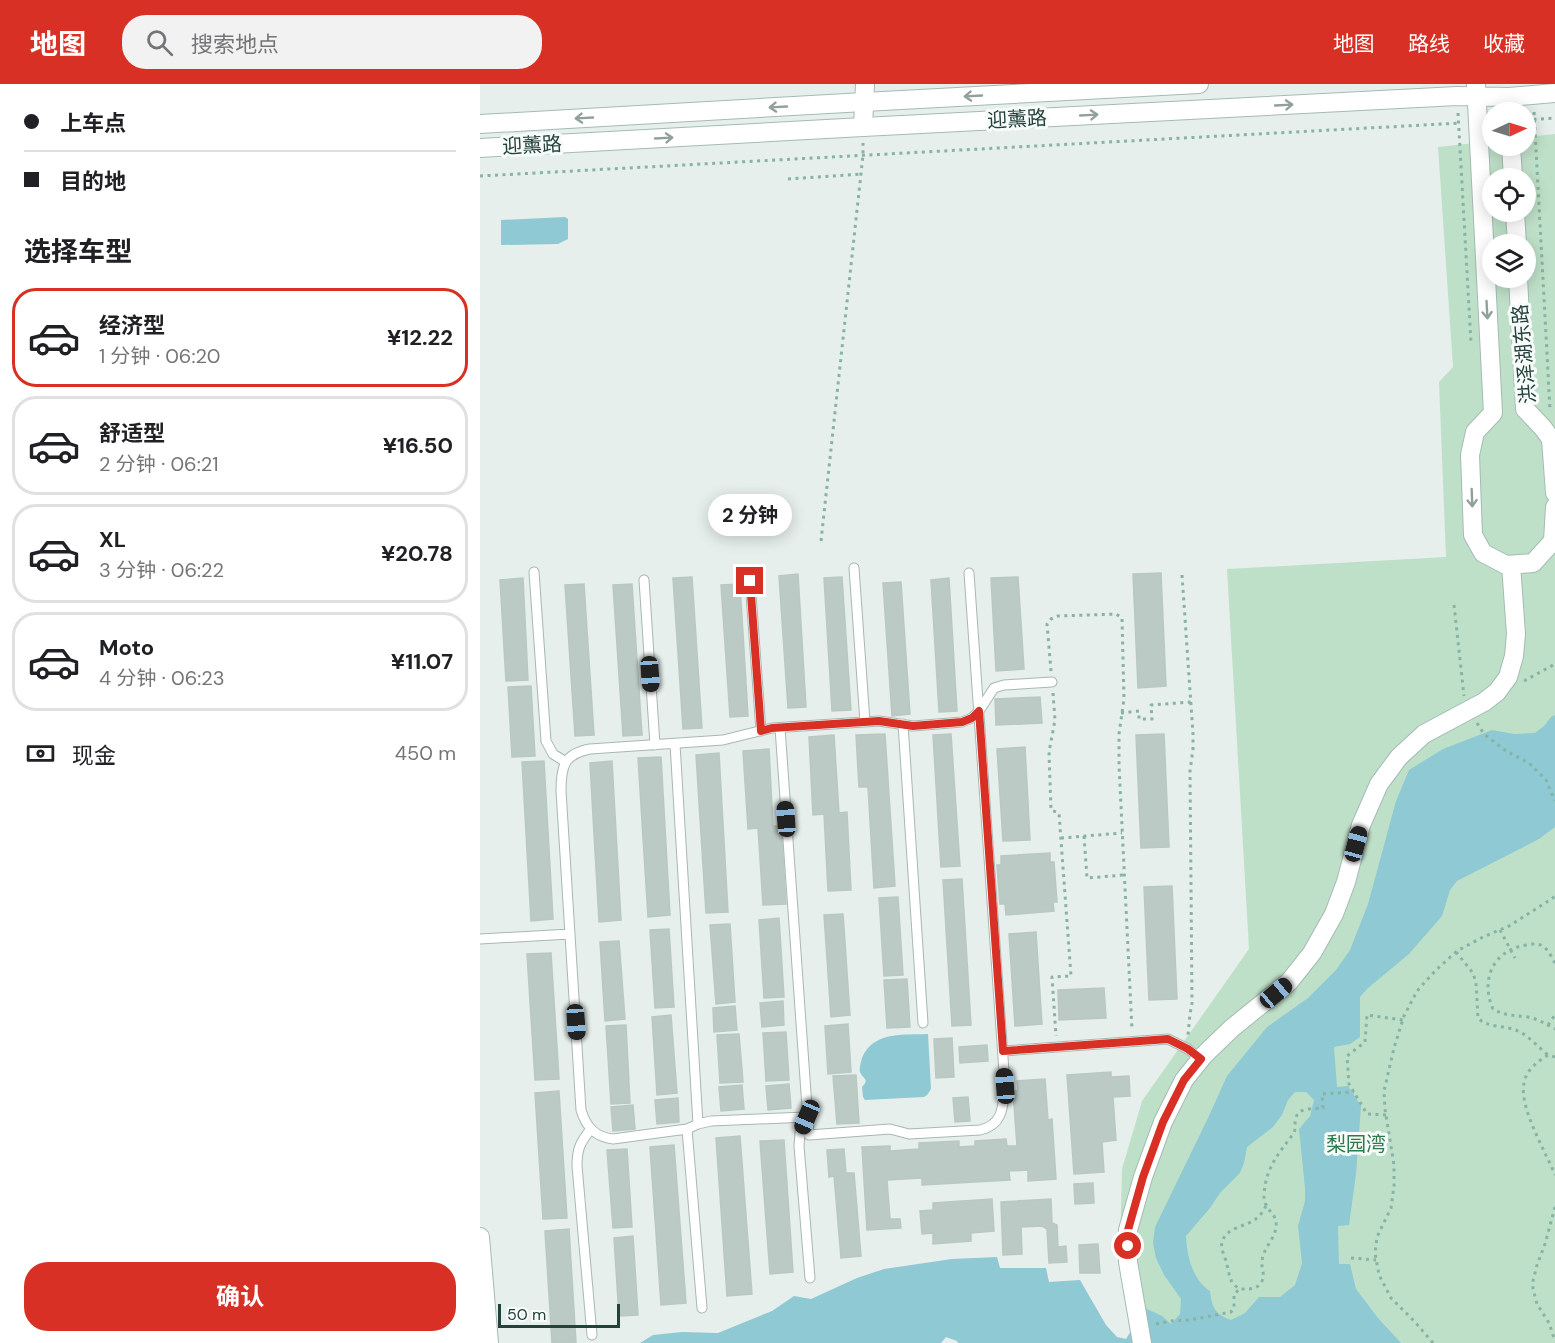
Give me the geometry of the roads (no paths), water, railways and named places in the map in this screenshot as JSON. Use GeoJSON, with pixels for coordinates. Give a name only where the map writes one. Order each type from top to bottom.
{"type":"FeatureCollection","features":[{"type":"Feature","properties":{"kind":"street","name":"迎薰路"},"geometry":{"type":"LineString","coordinates":[[480,124],[864,93],[1199,84]]}},
{"type":"Feature","properties":{"kind":"street","name":"迎薰路"},"geometry":{"type":"LineString","coordinates":[[480,148],[1470,92],[1509,98],[1555,93]]}},
{"type":"Feature","properties":{"kind":"street","name":"洪泽湖东路"},"geometry":{"type":"LineString","coordinates":[[1470,92],[1478,123],[1493,413],[1475,432],[1470,455],[1473,535],[1482,553],[1506,565],[1511,565]]}},
{"type":"Feature","properties":{"kind":"street"},"geometry":{"type":"LineString","coordinates":[[862,127],[864,93]]}},
{"type":"Feature","properties":{"kind":"street","name":"洪泽湖东路"},"geometry":{"type":"LineString","coordinates":[[1519,288],[1525,409],[1551,439],[1555,493]]}},
{"type":"Feature","properties":{"kind":"street"},"geometry":{"type":"LineString","coordinates":[[1141,1336],[1128,1262],[1128,1230],[1143,1177],[1163,1122],[1194,1054],[1232,1028],[1289,982],[1312,953],[1334,914],[1346,882],[1361,825],[1379,784],[1400,757],[1424,734],[1484,702],[1497,692],[1508,677],[1514,656],[1516,634],[1511,565],[1533,563],[1553,541],[1555,507]]}},
{"type":"Feature","properties":{"kind":"street"},"geometry":{"type":"LineString","coordinates":[[480,1237],[489,1343]]}},
{"type":"Feature","properties":{"kind":"lane"},"geometry":{"type":"LineString","coordinates":[[854,568],[865,722]]}},
{"type":"Feature","properties":{"kind":"lane"},"geometry":{"type":"LineString","coordinates":[[534,572],[546,741],[553,754],[566,762]]}},
{"type":"Feature","properties":{"kind":"lane"},"geometry":{"type":"LineString","coordinates":[[780,728],[808,1135],[890,1129],[909,1134],[989,1128],[998,1120],[1005,1086],[969,573]]}},
{"type":"Feature","properties":{"kind":"lane"},"geometry":{"type":"LineString","coordinates":[[644,579],[655,745]]}},
{"type":"Feature","properties":{"kind":"lane"},"geometry":{"type":"LineString","coordinates":[[750,581],[761,731]]}},
{"type":"Feature","properties":{"kind":"lane"},"geometry":{"type":"LineString","coordinates":[[807,1117],[711,1121],[687,1129],[613,1139],[605,1138],[590,1130],[584,1120],[582,1110],[561,791],[563,766],[579,751],[723,740],[780,728],[865,722],[891,722],[913,726],[962,722],[972,718],[979,711],[994,688],[1004,685],[1052,682]]}},
{"type":"Feature","properties":{"kind":"lane"},"geometry":{"type":"LineString","coordinates":[[903,724],[923,1023]]}},
{"type":"Feature","properties":{"kind":"lane"},"geometry":{"type":"LineString","coordinates":[[675,744],[698,1124]]}},
{"type":"Feature","properties":{"kind":"lane"},"geometry":{"type":"LineString","coordinates":[[480,939],[570,934]]}},
{"type":"Feature","properties":{"kind":"lane"},"geometry":{"type":"LineString","coordinates":[[1003,1051],[1168,1039],[1194,1054]]}},
{"type":"Feature","properties":{"kind":"lane"},"geometry":{"type":"LineString","coordinates":[[807,1117],[800,1133],[799,1146],[810,1278]]}},
{"type":"Feature","properties":{"kind":"lane"},"geometry":{"type":"LineString","coordinates":[[687,1129],[702,1308]]}},
{"type":"Feature","properties":{"kind":"lane"},"geometry":{"type":"LineString","coordinates":[[590,1130],[580,1143],[577,1166],[592,1335]]}},
{"type":"Feature","properties":{"kind":"water"},"geometry":{"type":"Polygon","coordinates":[[[565,217],[568,219],[568,239],[558,244],[501,245],[501,220],[565,217]]]}},
{"type":"Feature","properties":{"kind":"water"},"geometry":{"type":"Polygon","coordinates":[[[1555,715],[1555,827],[1539,839],[1457,881],[1450,890],[1442,916],[1409,954],[1360,997],[1360,1037],[1350,1044],[1334,1047],[1337,1087],[1348,1086],[1361,1106],[1356,1174],[1349,1225],[1338,1226],[1339,1264],[1350,1264],[1356,1289],[1401,1343],[958,1343],[946,1337],[941,1343],[640,1343],[653,1335],[682,1332],[718,1333],[772,1311],[794,1296],[811,1299],[857,1278],[884,1269],[952,1259],[997,1257],[1000,1268],[1046,1268],[1049,1282],[1080,1280],[1106,1325],[1117,1337],[1126,1339],[1145,1308],[1162,1316],[1171,1324],[1180,1314],[1181,1299],[1164,1275],[1156,1258],[1153,1243],[1155,1227],[1227,1076],[1267,1027],[1308,998],[1336,970],[1350,950],[1368,904],[1396,801],[1409,770],[1443,749],[1492,730],[1514,734],[1535,733],[1555,715]],[[1295,1092],[1273,1127],[1247,1147],[1240,1173],[1220,1193],[1186,1236],[1189,1259],[1195,1274],[1210,1291],[1215,1310],[1231,1320],[1245,1313],[1259,1297],[1280,1297],[1295,1285],[1302,1263],[1298,1226],[1305,1201],[1299,1129],[1310,1116],[1314,1100],[1306,1092],[1295,1092]]]}},
{"type":"Feature","properties":{"kind":"water"},"geometry":{"type":"Polygon","coordinates":[[[928,1034],[931,1089],[927,1095],[865,1100],[862,1087],[866,1081],[860,1069],[867,1049],[881,1039],[890,1036],[928,1034]]]}},
{"type":"Feature","properties":{"kind":"park label","name":"梨园湾"},"geometry":{"type":"Point","coordinates":[1356,1144]}}]}
